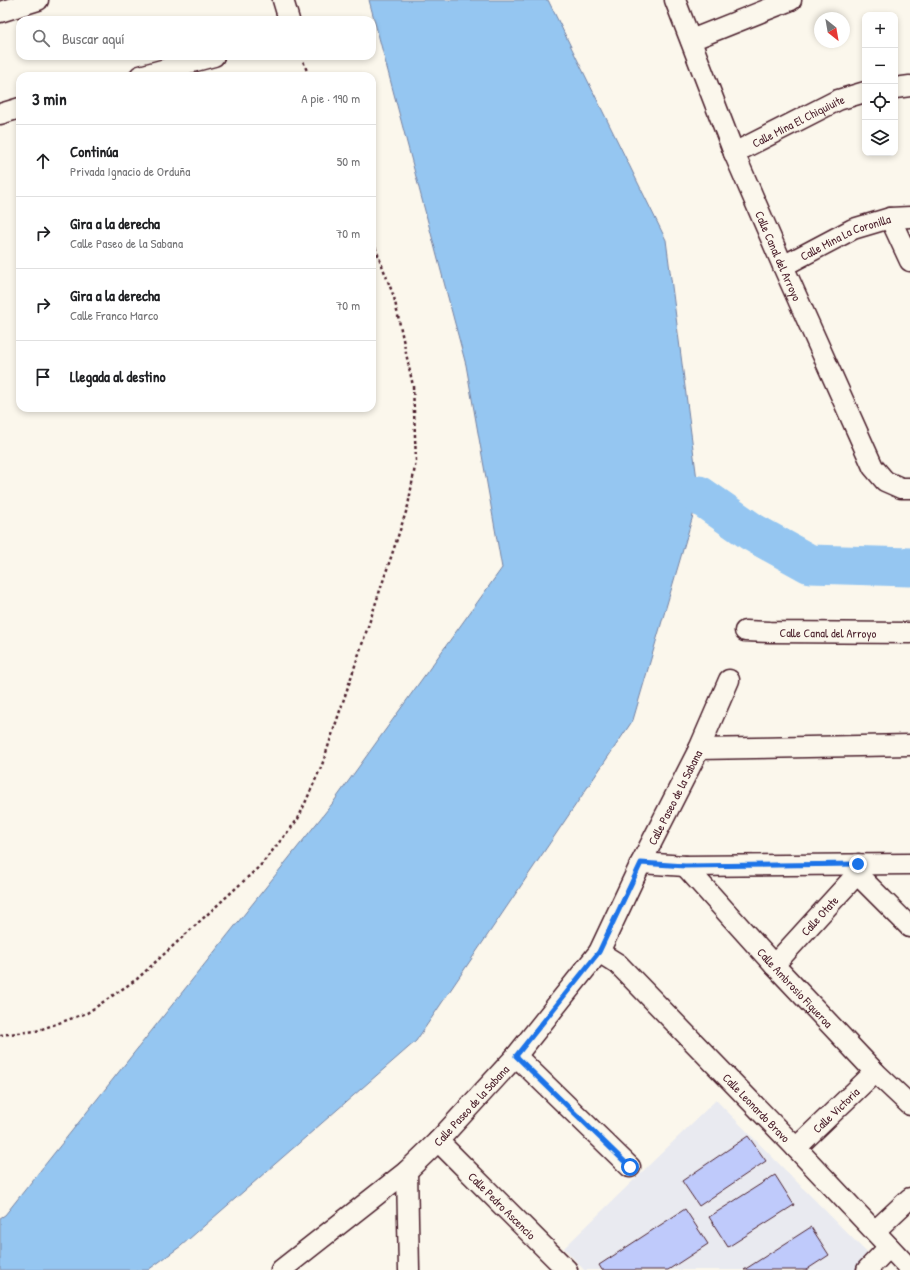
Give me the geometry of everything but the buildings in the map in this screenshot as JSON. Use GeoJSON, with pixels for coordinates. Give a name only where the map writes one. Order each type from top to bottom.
{"type":"FeatureCollection","features":[{"type":"Feature","properties":{"kind":"street"},"geometry":{"type":"LineString","coordinates":[[0,12],[38,0]]}},
{"type":"Feature","properties":{"kind":"street"},"geometry":{"type":"LineString","coordinates":[[283,0],[288,16]]}},
{"type":"Feature","properties":{"kind":"street","name":"Calle Canal del Arroyo"},"geometry":{"type":"LineString","coordinates":[[675,0],[734,153],[873,467],[885,481],[902,488],[910,488]]}},
{"type":"Feature","properties":{"kind":"street"},"geometry":{"type":"LineString","coordinates":[[691,40],[791,0]]}},
{"type":"Feature","properties":{"kind":"street"},"geometry":{"type":"LineString","coordinates":[[155,72],[199,60]]}},
{"type":"Feature","properties":{"kind":"street"},"geometry":{"type":"LineString","coordinates":[[898,88],[910,86]]}},
{"type":"Feature","properties":{"kind":"street","name":"Calle Mina El Chiquiuite"},"geometry":{"type":"LineString","coordinates":[[734,153],[838,100],[862,93]]}},
{"type":"Feature","properties":{"kind":"street"},"geometry":{"type":"LineString","coordinates":[[0,114],[16,109]]}},
{"type":"Feature","properties":{"kind":"street","name":"Calle Mina La Coronilla"},"geometry":{"type":"LineString","coordinates":[[783,266],[853,229],[890,218],[910,217]]}},
{"type":"Feature","properties":{"kind":"street"},"geometry":{"type":"LineString","coordinates":[[890,218],[910,261]]}},
{"type":"Feature","properties":{"kind":"street","name":"Calle Canal del Arroyo"},"geometry":{"type":"LineString","coordinates":[[745,631],[906,638]]}},
{"type":"Feature","properties":{"kind":"street"},"geometry":{"type":"LineString","coordinates":[[699,749],[729,680]]}},
{"type":"Feature","properties":{"kind":"street","name":"Calle Paseo de la Sabana"},"geometry":{"type":"LineString","coordinates":[[284,1269],[407,1170],[438,1141],[516,1056],[599,952],[641,863],[699,749],[908,744]]}},
{"type":"Feature","properties":{"kind":"street"},"geometry":{"type":"LineString","coordinates":[[641,863],[685,866],[858,869],[910,864]]}},
{"type":"Feature","properties":{"kind":"street","name":"Calle Ambrosio Figueroa"},"geometry":{"type":"LineString","coordinates":[[685,866],[774,965],[875,1072],[910,1105]]}},
{"type":"Feature","properties":{"kind":"street"},"geometry":{"type":"LineString","coordinates":[[858,869],[910,927]]}},
{"type":"Feature","properties":{"kind":"street","name":"Calle Otate"},"geometry":{"type":"LineString","coordinates":[[774,965],[858,869]]}},
{"type":"Feature","properties":{"kind":"street","name":"Calle Leonardo Bravo"},"geometry":{"type":"LineString","coordinates":[[599,952],[618,964],[796,1148],[910,1269]]}},
{"type":"Feature","properties":{"kind":"street"},"geometry":{"type":"LineString","coordinates":[[516,1056],[630,1167]]}},
{"type":"Feature","properties":{"kind":"street","name":"Calle Victoria"},"geometry":{"type":"LineString","coordinates":[[796,1148],[875,1072]]}},
{"type":"Feature","properties":{"kind":"street","name":"Calle Pedro Ascencio"},"geometry":{"type":"LineString","coordinates":[[438,1141],[567,1270]]}},
{"type":"Feature","properties":{"kind":"street"},"geometry":{"type":"LineString","coordinates":[[407,1170],[409,1270]]}},
{"type":"Feature","properties":{"kind":"street"},"geometry":{"type":"LineString","coordinates":[[875,1231],[910,1198]]}},
{"type":"Feature","properties":{"kind":"street"},"geometry":{"type":"LineString","coordinates":[[867,1270],[889,1247]]}},
{"type":"Feature","properties":{"kind":"path"},"geometry":{"type":"LineString","coordinates":[[303,60],[307,72]]}},
{"type":"Feature","properties":{"kind":"path"},"geometry":{"type":"LineString","coordinates":[[0,1035],[36,1032],[87,1013],[137,979],[260,866],[298,819],[322,765],[408,506],[416,461],[413,386],[394,297],[376,250]]}},
{"type":"Feature","properties":{"kind":"shaded area"},"geometry":{"type":"Polygon","coordinates":[[[716,1100],[873,1259],[860,1270],[584,1270],[564,1248],[716,1100]]]}},
{"type":"Feature","properties":{"kind":"water"},"geometry":{"type":"Polygon","coordinates":[[[369,0],[548,0],[666,240],[699,495],[633,720],[416,1041],[181,1246],[148,1270],[0,1270],[0,1218],[5,1215],[332,804],[502,568],[466,365],[376,26],[376,16],[373,16],[369,0]]]}},
{"type":"Feature","properties":{"kind":"waterway"},"geometry":{"type":"LineString","coordinates":[[699,495],[752,532],[810,564],[910,567]]}},
{"type":"Feature","properties":{"kind":"route"},"geometry":{"type":"LineString","coordinates":[[630,1167],[516,1056],[599,952],[641,863],[685,866],[858,864]]}}]}
